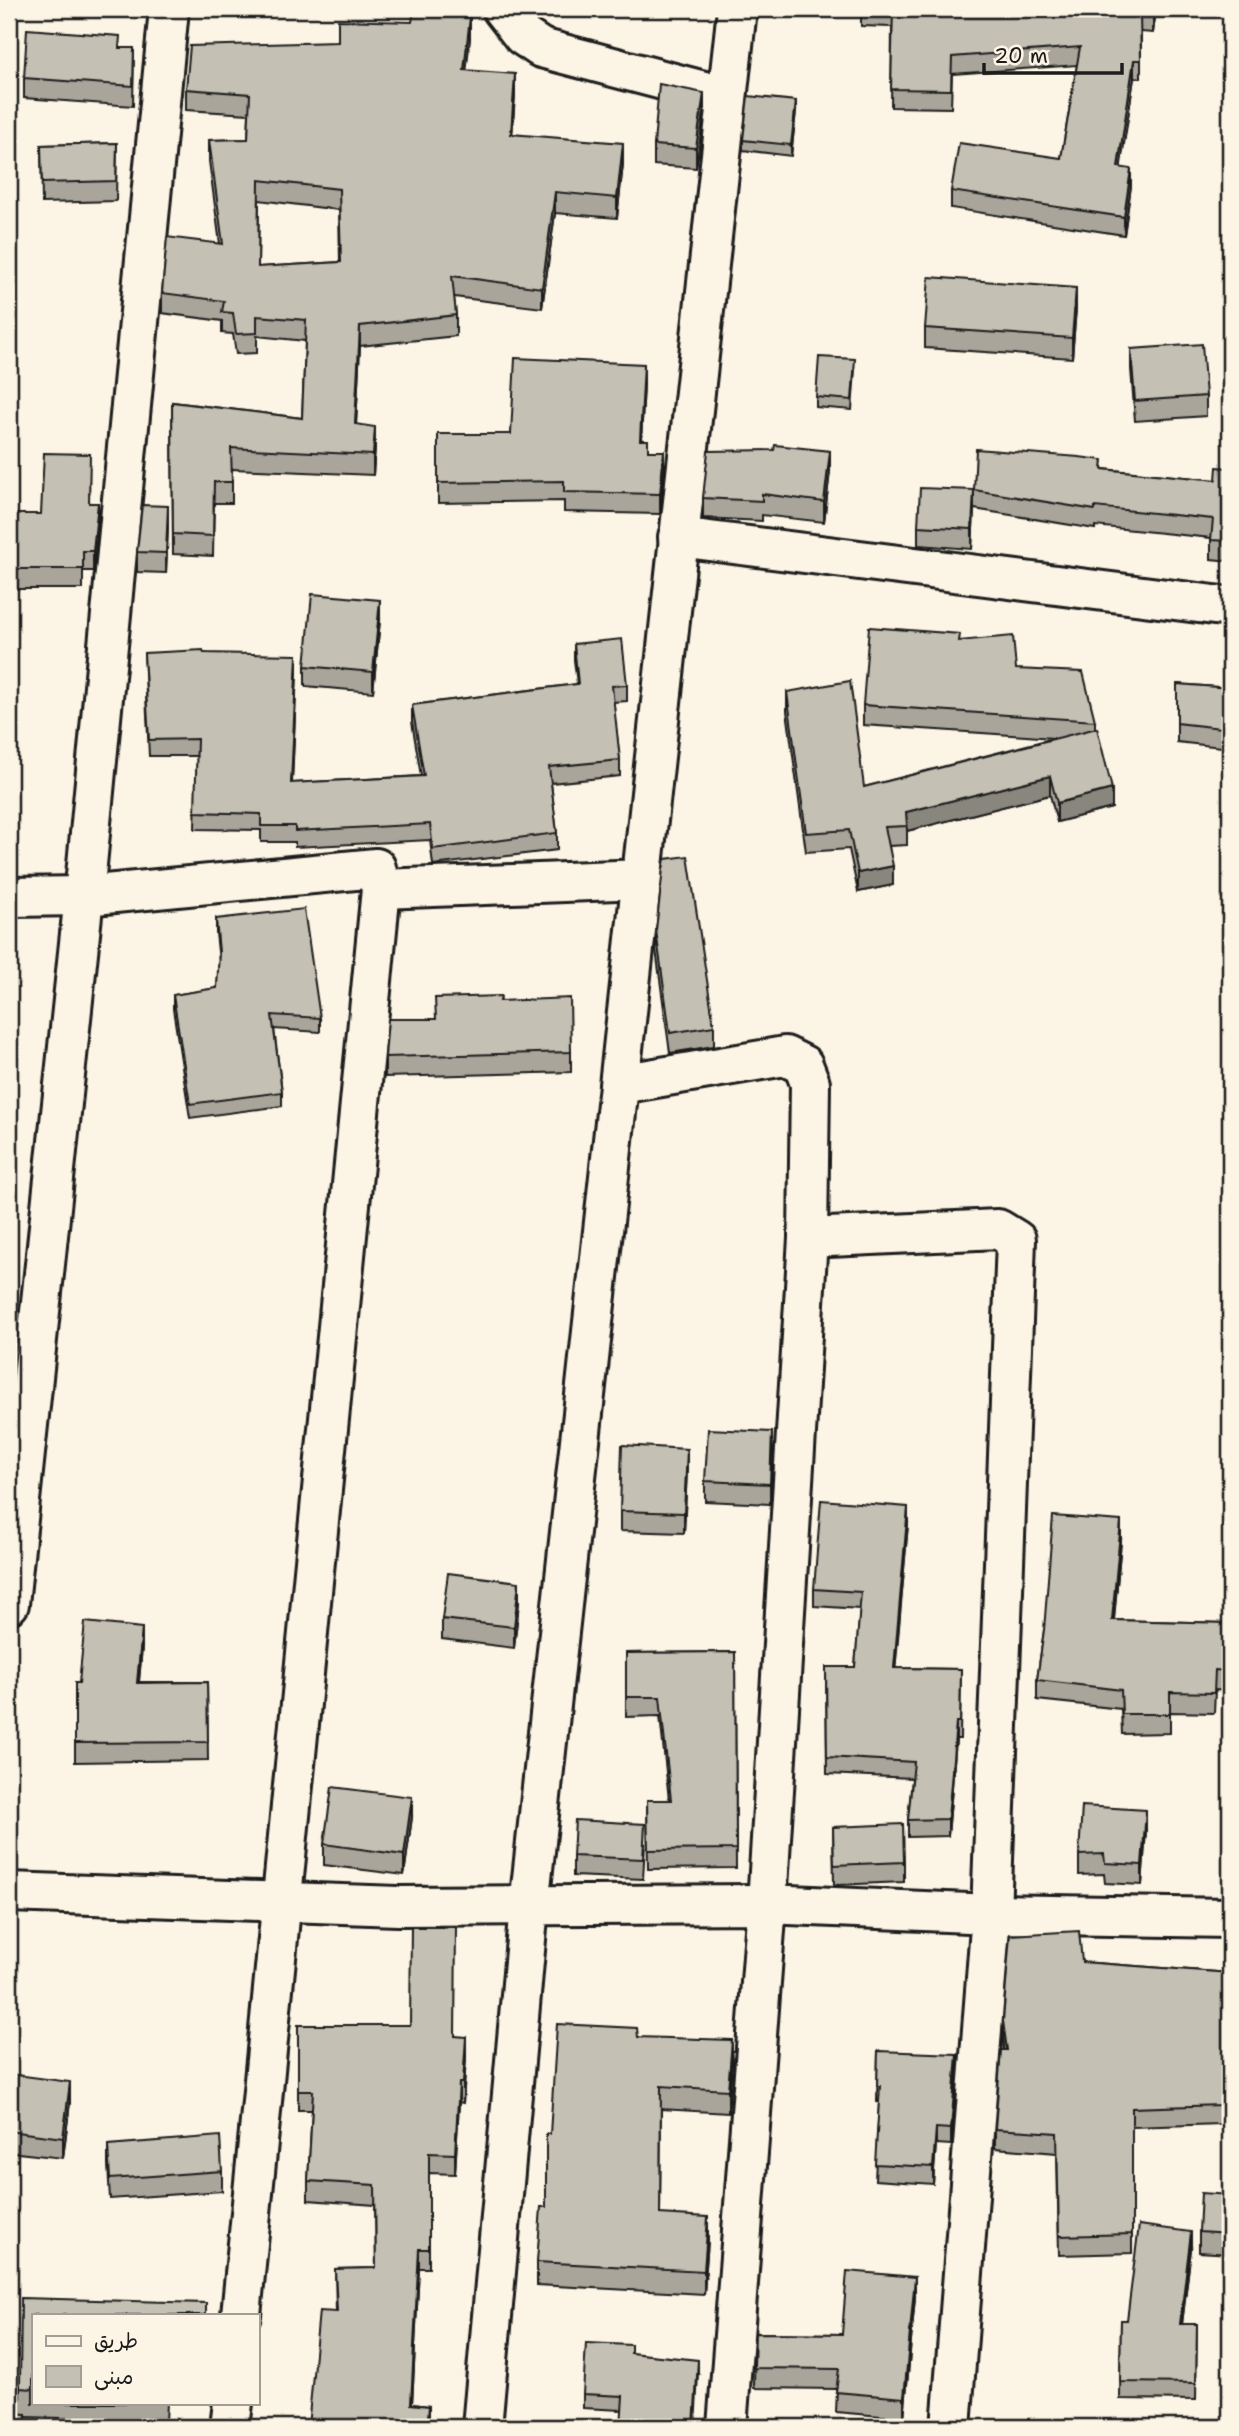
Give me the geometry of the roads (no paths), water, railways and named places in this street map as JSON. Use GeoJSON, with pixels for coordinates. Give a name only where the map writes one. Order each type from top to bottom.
{"type":"FeatureCollection","features":[{"type":"Feature","properties":{"kind":"street"},"geometry":{"type":"LineString","coordinates":[[9,1604],[85,897],[169,9]]}},
{"type":"Feature","properties":{"kind":"street"},"geometry":{"type":"LineString","coordinates":[[502,9],[523,36],[541,48],[727,97]]}},
{"type":"Feature","properties":{"kind":"street"},"geometry":{"type":"LineString","coordinates":[[482,2427],[528,1906],[621,1084],[737,9]]}},
{"type":"Feature","properties":{"kind":"street"},"geometry":{"type":"LineString","coordinates":[[678,537],[1230,607]]}},
{"type":"Feature","properties":{"kind":"street"},"geometry":{"type":"LineString","coordinates":[[9,897],[85,897],[376,868],[381,889],[241,2314]]}},
{"type":"Feature","properties":{"kind":"street"},"geometry":{"type":"LineString","coordinates":[[381,889],[643,879]]}},
{"type":"Feature","properties":{"kind":"street"},"geometry":{"type":"LineString","coordinates":[[621,1084],[785,1056],[803,1065],[810,1083],[808,1238],[767,1904],[727,2427]]}},
{"type":"Feature","properties":{"kind":"street"},"geometry":{"type":"LineString","coordinates":[[808,1238],[998,1229],[1016,1240],[991,1914],[951,2427]]}},
{"type":"Feature","properties":{"kind":"street"},"geometry":{"type":"LineString","coordinates":[[9,1892],[398,1906],[767,1904],[991,1914],[1230,1918]]}},
{"type":"Feature","properties":{"kind":"street"},"geometry":{"type":"LineString","coordinates":[[230,2427],[233,2404]]}}]}
